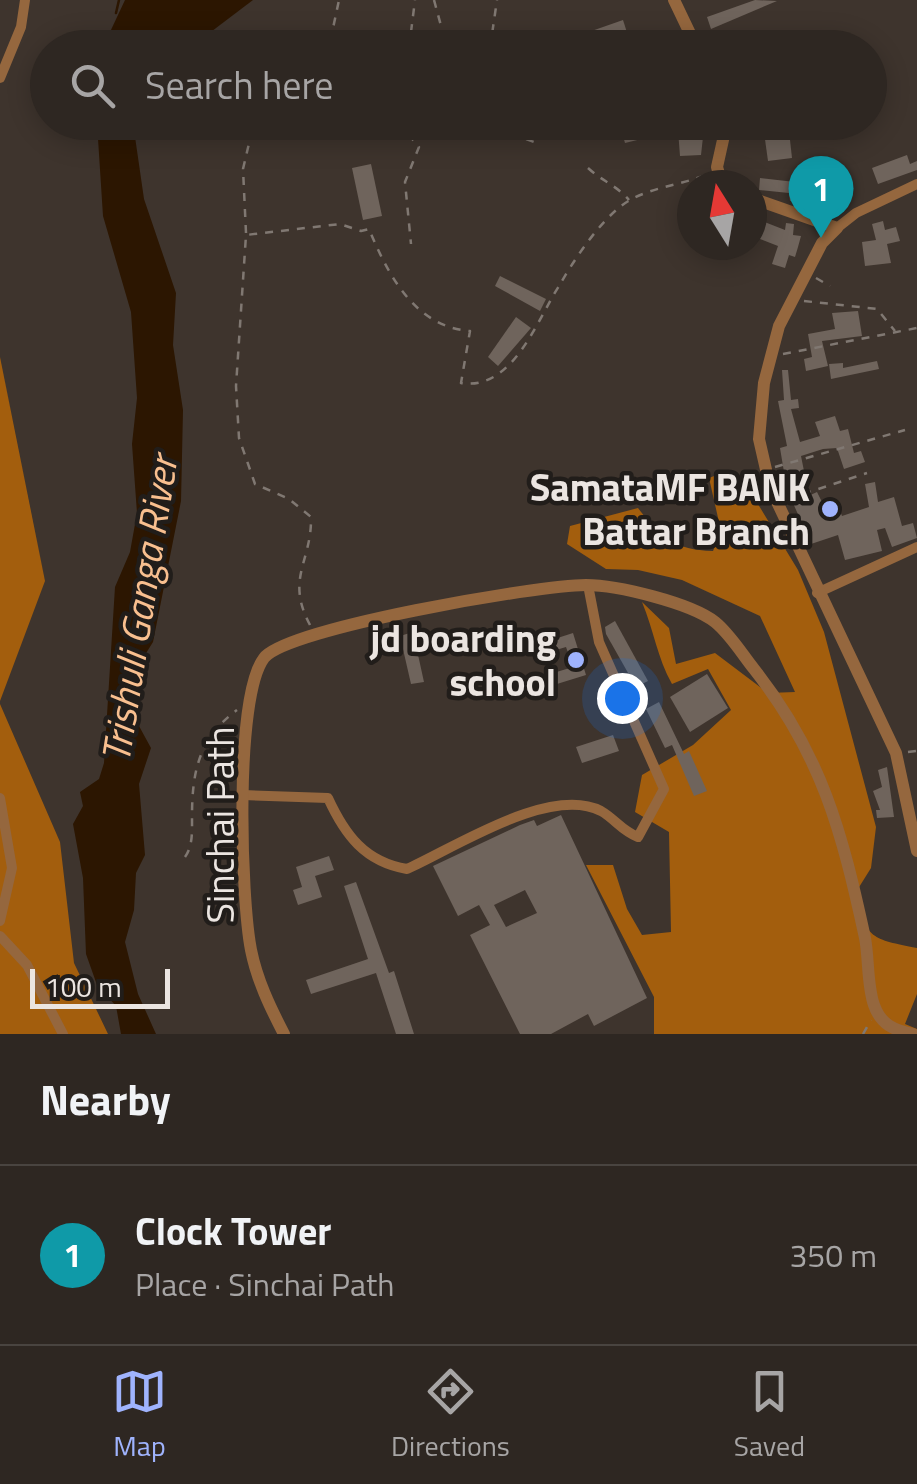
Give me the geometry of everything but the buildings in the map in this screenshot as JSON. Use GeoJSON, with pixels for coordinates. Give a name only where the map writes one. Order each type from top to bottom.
{"type":"FeatureCollection","features":[{"type":"Feature","properties":{"kind":"street"},"geometry":{"type":"LineString","coordinates":[[0,78],[21,26],[25,0]]}},
{"type":"Feature","properties":{"kind":"street"},"geometry":{"type":"LineString","coordinates":[[674,0],[688,30]]}},
{"type":"Feature","properties":{"kind":"street"},"geometry":{"type":"LineString","coordinates":[[718,170],[724,140]]}},
{"type":"Feature","properties":{"kind":"street"},"geometry":{"type":"LineString","coordinates":[[917,184],[856,213],[822,243],[792,300],[772,351],[760,412],[764,469],[818,593],[896,753],[917,851]]}},
{"type":"Feature","properties":{"kind":"street"},"geometry":{"type":"LineString","coordinates":[[767,203],[836,228]]}},
{"type":"Feature","properties":{"kind":"street"},"geometry":{"type":"LineString","coordinates":[[818,593],[917,547]]}},
{"type":"Feature","properties":{"kind":"street"},"geometry":{"type":"LineString","coordinates":[[243,796],[328,798],[344,833],[366,853],[388,866],[407,868],[543,804],[600,811],[624,832],[638,837],[664,790],[599,642],[588,585]]}},
{"type":"Feature","properties":{"kind":"street","name":"Sinchai Path"},"geometry":{"type":"LineString","coordinates":[[284,1034],[257,975],[250,944],[243,796],[250,700],[261,662],[272,649],[318,634],[470,600],[588,585],[696,610],[718,624],[779,700],[831,798],[865,939],[874,1008],[890,1028],[914,1034]]}},
{"type":"Feature","properties":{"kind":"street"},"geometry":{"type":"LineString","coordinates":[[0,798],[12,868],[0,921]]}},
{"type":"Feature","properties":{"kind":"street"},"geometry":{"type":"LineString","coordinates":[[0,936],[28,965],[63,1034]]}},
{"type":"Feature","properties":{"kind":"path"},"geometry":{"type":"LineString","coordinates":[[333,30],[339,0]]}},
{"type":"Feature","properties":{"kind":"path"},"geometry":{"type":"LineString","coordinates":[[412,30],[416,0]]}},
{"type":"Feature","properties":{"kind":"path"},"geometry":{"type":"LineString","coordinates":[[434,0],[442,30]]}},
{"type":"Feature","properties":{"kind":"path"},"geometry":{"type":"LineString","coordinates":[[493,30],[497,0]]}},
{"type":"Feature","properties":{"kind":"path"},"geometry":{"type":"LineString","coordinates":[[250,140],[243,169],[246,235],[236,355],[240,438],[255,484],[289,500],[311,517],[310,545],[301,560],[298,594],[318,634]]}},
{"type":"Feature","properties":{"kind":"path"},"geometry":{"type":"LineString","coordinates":[[411,244],[412,221],[406,208],[405,182],[419,146],[414,140]]}},
{"type":"Feature","properties":{"kind":"path"},"geometry":{"type":"LineString","coordinates":[[246,235],[340,224],[362,232],[369,229],[386,270],[419,312],[448,330],[470,331],[461,383],[470,384],[507,367],[544,320],[567,272],[620,207],[705,176],[717,167]]}},
{"type":"Feature","properties":{"kind":"path"},"geometry":{"type":"LineString","coordinates":[[588,168],[602,180],[612,181],[630,201]]}},
{"type":"Feature","properties":{"kind":"path"},"geometry":{"type":"LineString","coordinates":[[806,272],[830,286]]}},
{"type":"Feature","properties":{"kind":"path"},"geometry":{"type":"LineString","coordinates":[[792,300],[876,309],[895,331]]}},
{"type":"Feature","properties":{"kind":"path"},"geometry":{"type":"LineString","coordinates":[[772,351],[801,352],[917,328]]}},
{"type":"Feature","properties":{"kind":"path"},"geometry":{"type":"LineString","coordinates":[[764,469],[906,430]]}},
{"type":"Feature","properties":{"kind":"path"},"geometry":{"type":"LineString","coordinates":[[777,503],[867,474]]}},
{"type":"Feature","properties":{"kind":"path"},"geometry":{"type":"LineString","coordinates":[[185,857],[192,829],[192,779],[200,751],[218,724],[250,700]]}},
{"type":"Feature","properties":{"kind":"shaded area"},"geometry":{"type":"Polygon","coordinates":[[[0,357],[45,581],[0,701],[0,357]]]}},
{"type":"Feature","properties":{"kind":"shaded area"},"geometry":{"type":"Polygon","coordinates":[[[724,472],[747,486],[798,570],[824,632],[876,827],[871,868],[856,892],[859,908],[873,935],[917,948],[917,994],[905,1024],[917,1029],[917,1034],[654,1034],[654,997],[586,865],[613,865],[627,909],[642,935],[671,932],[669,832],[635,812],[642,775],[693,745],[731,710],[708,669],[672,684],[642,602],[669,628],[676,664],[715,653],[768,693],[795,692],[760,616],[682,580],[638,570],[606,569],[567,544],[570,526],[638,508],[654,527],[678,545],[713,551],[721,531],[709,478],[724,472]]]}},
{"type":"Feature","properties":{"kind":"shaded area"},"geometry":{"type":"Polygon","coordinates":[[[0,704],[60,842],[74,963],[108,1034],[0,1034],[0,704]]]}},
{"type":"Feature","properties":{"kind":"water"},"geometry":{"type":"Polygon","coordinates":[[[125,0],[253,0],[213,30],[111,30],[125,0]]]}},
{"type":"Feature","properties":{"kind":"water","name":"Trishuli Ganga River"},"geometry":{"type":"Polygon","coordinates":[[[98,140],[135,140],[144,199],[176,293],[173,345],[183,410],[181,501],[153,642],[143,658],[138,700],[139,726],[151,748],[139,784],[145,855],[136,873],[134,910],[125,942],[138,994],[156,1034],[121,1034],[116,1006],[97,985],[86,954],[83,878],[73,824],[83,806],[80,792],[99,779],[104,763],[115,587],[130,552],[137,513],[132,444],[137,398],[131,312],[103,216],[98,140]]]}},
{"type":"Feature","properties":{"kind":"waterway"},"geometry":{"type":"LineString","coordinates":[[116,13],[119,0]]}},
{"type":"Feature","properties":{"kind":"place","name":"Clock Tower"},"geometry":{"type":"Point","coordinates":[821,238]}},
{"type":"Feature","properties":{"kind":"place","name":"SamataMF BANK Battar Branch"},"geometry":{"type":"Point","coordinates":[830,509]}},
{"type":"Feature","properties":{"kind":"place","name":"jd boarding school"},"geometry":{"type":"Point","coordinates":[576,660]}}]}
